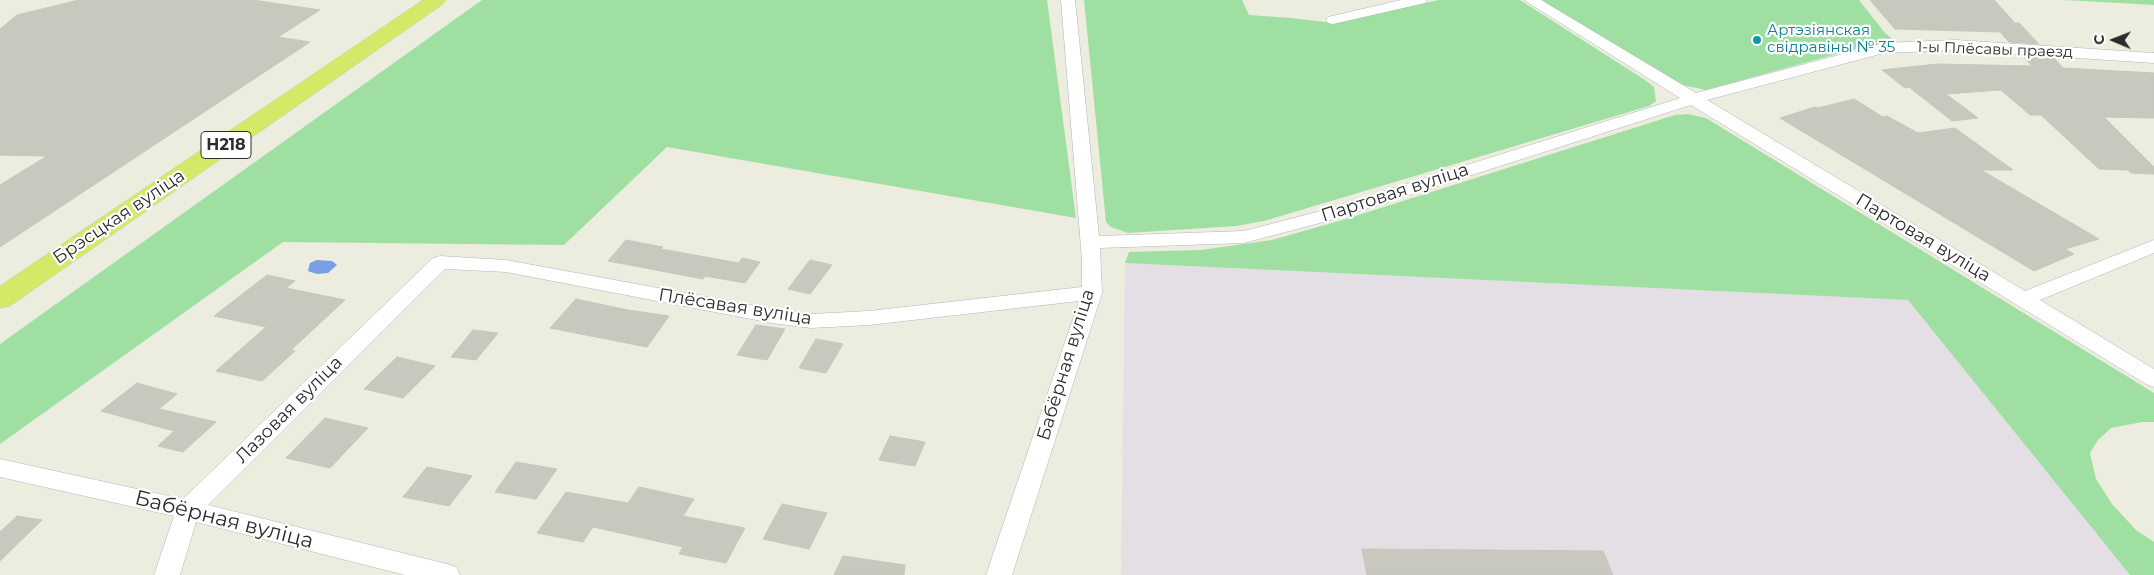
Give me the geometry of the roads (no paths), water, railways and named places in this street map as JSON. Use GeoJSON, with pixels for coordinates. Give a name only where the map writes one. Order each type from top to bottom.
{"type":"FeatureCollection","features":[{"type":"Feature","properties":{"kind":"main road","name":"Брэсцкая вуліца"},"geometry":{"type":"LineString","coordinates":[[0,298],[436,0]]}},
{"type":"Feature","properties":{"kind":"street","name":"Бабёрная вуліца"},"geometry":{"type":"LineString","coordinates":[[999,575],[1092,293],[1068,0]]}},
{"type":"Feature","properties":{"kind":"street"},"geometry":{"type":"LineString","coordinates":[[1332,20],[1420,0]]}},
{"type":"Feature","properties":{"kind":"street","name":"Партовая вуліца"},"geometry":{"type":"LineString","coordinates":[[1531,0],[2154,379]]}},
{"type":"Feature","properties":{"kind":"street","name":"1-ы Плёсавы праезд"},"geometry":{"type":"LineString","coordinates":[[1692,99],[1864,53],[1912,46],[1956,45],[2154,58]]}},
{"type":"Feature","properties":{"kind":"street","name":"Партовая вуліца"},"geometry":{"type":"LineString","coordinates":[[1089,242],[1244,237],[1324,216],[1692,99]]}},
{"type":"Feature","properties":{"kind":"street"},"geometry":{"type":"LineString","coordinates":[[2025,299],[2154,246]]}},
{"type":"Feature","properties":{"kind":"street","name":"Плёсавая вуліца"},"geometry":{"type":"LineString","coordinates":[[440,262],[506,266],[772,316],[811,321],[869,318],[1092,293]]}},
{"type":"Feature","properties":{"kind":"street","name":"Лазовая вуліца"},"geometry":{"type":"LineString","coordinates":[[167,575],[188,510],[440,262]]}},
{"type":"Feature","properties":{"kind":"street","name":"Бабёрная вуліца"},"geometry":{"type":"LineString","coordinates":[[0,468],[188,510],[447,575]]}},
{"type":"Feature","properties":{"kind":"water"},"geometry":{"type":"Polygon","coordinates":[[[317,260],[332,261],[337,265],[328,273],[317,274],[308,271],[310,263],[317,260]]]}},
{"type":"Feature","properties":{"kind":"place","name":"Артэзіянская свідравіны № 35"},"geometry":{"type":"Point","coordinates":[1757,40]}}]}
